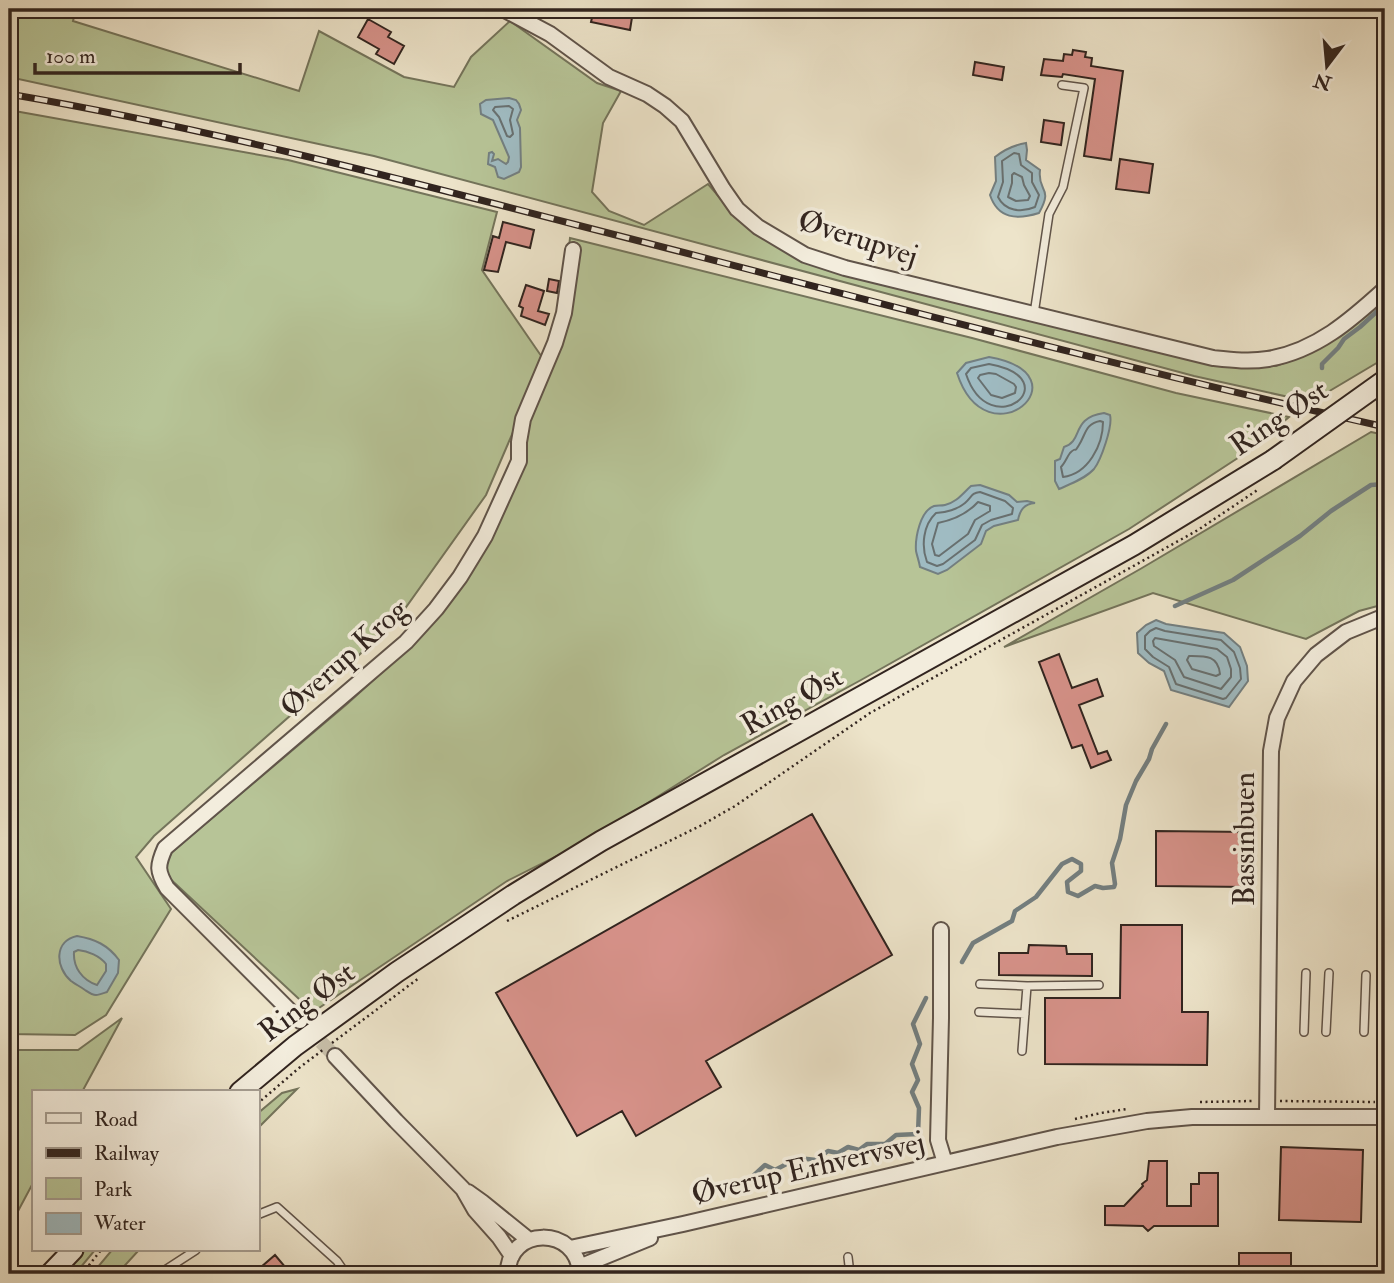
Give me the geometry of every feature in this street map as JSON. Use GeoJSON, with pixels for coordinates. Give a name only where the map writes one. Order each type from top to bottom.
{"type":"FeatureCollection","features":[{"type":"Feature","properties":{"kind":"main road","name":"Ring Øst"},"geometry":{"type":"LineString","coordinates":[[242,1090],[295,1046],[386,980],[513,895],[601,841],[1134,545],[1273,460],[1385,380]]}},
{"type":"Feature","properties":{"kind":"main road"},"geometry":{"type":"LineString","coordinates":[[50,1274],[71,1252]]}},
{"type":"Feature","properties":{"kind":"street","name":"Øverupvej"},"geometry":{"type":"LineString","coordinates":[[503,9],[550,34],[609,78],[647,94],[665,106],[681,121],[737,209],[782,242],[805,254],[845,268],[1213,358],[1243,361],[1269,359],[1297,351],[1323,339],[1355,316],[1385,289]]}},
{"type":"Feature","properties":{"kind":"street","name":"Øverup Krog"},"geometry":{"type":"LineString","coordinates":[[300,1021],[167,888],[159,875],[158,862],[165,848],[406,642],[460,577],[485,536],[519,461],[523,419],[555,343],[564,313],[573,250]]}},
{"type":"Feature","properties":{"kind":"street","name":"Bassinbuen"},"geometry":{"type":"LineString","coordinates":[[1267,1116],[1271,751],[1277,718],[1294,681],[1316,655],[1346,632],[1385,616]]}},
{"type":"Feature","properties":{"kind":"street","name":"Øverup Erhvervsvej"},"geometry":{"type":"LineString","coordinates":[[941,930],[938,1140],[945,1163]]}},
{"type":"Feature","properties":{"kind":"street"},"geometry":{"type":"LineString","coordinates":[[335,1056],[464,1189],[529,1240]]}},
{"type":"Feature","properties":{"kind":"street","name":"Øverup Erhvervsvej"},"geometry":{"type":"LineString","coordinates":[[570,1248],[1057,1137],[1147,1121],[1192,1117],[1385,1117]]}},
{"type":"Feature","properties":{"kind":"street"},"geometry":{"type":"LineString","coordinates":[[464,1189],[475,1210],[512,1256]]}},
{"type":"Feature","properties":{"kind":"street","name":"Øverup Erhvervsvej"},"geometry":{"type":"LineString","coordinates":[[579,1271],[683,1224]]}},
{"type":"Feature","properties":{"kind":"street"},"geometry":{"type":"LineString","coordinates":[[508,1274],[512,1256],[519,1247],[540,1237],[561,1241],[570,1248],[576,1257],[579,1271]]}},
{"type":"Feature","properties":{"kind":"lane"},"geometry":{"type":"LineString","coordinates":[[1034,315],[1049,214],[1063,187],[1084,88],[1062,85]]}},
{"type":"Feature","properties":{"kind":"lane"},"geometry":{"type":"LineString","coordinates":[[1304,1032],[1306,973]]}},
{"type":"Feature","properties":{"kind":"lane"},"geometry":{"type":"LineString","coordinates":[[1326,1032],[1329,973]]}},
{"type":"Feature","properties":{"kind":"lane"},"geometry":{"type":"LineString","coordinates":[[1364,1032],[1366,975]]}},
{"type":"Feature","properties":{"kind":"lane"},"geometry":{"type":"LineString","coordinates":[[1384,1032],[1385,978]]}},
{"type":"Feature","properties":{"kind":"lane"},"geometry":{"type":"LineString","coordinates":[[980,984],[1099,985]]}},
{"type":"Feature","properties":{"kind":"lane"},"geometry":{"type":"LineString","coordinates":[[1022,1051],[1027,986]]}},
{"type":"Feature","properties":{"kind":"lane"},"geometry":{"type":"LineString","coordinates":[[979,1012],[1025,1014]]}},
{"type":"Feature","properties":{"kind":"lane"},"geometry":{"type":"LineString","coordinates":[[259,1214],[277,1207],[337,1261],[346,1274]]}},
{"type":"Feature","properties":{"kind":"lane"},"geometry":{"type":"LineString","coordinates":[[159,1274],[193,1252]]}},
{"type":"Feature","properties":{"kind":"lane"},"geometry":{"type":"LineString","coordinates":[[848,1257],[850,1274]]}},
{"type":"Feature","properties":{"kind":"path"},"geometry":{"type":"LineString","coordinates":[[505,921],[702,825],[735,806],[870,713],[1198,530],[1264,486]]}},
{"type":"Feature","properties":{"kind":"path"},"geometry":{"type":"LineString","coordinates":[[259,1102],[299,1068],[422,976]]}},
{"type":"Feature","properties":{"kind":"path"},"geometry":{"type":"LineString","coordinates":[[82,1274],[99,1252]]}},
{"type":"Feature","properties":{"kind":"green space"},"geometry":{"type":"Polygon","coordinates":[[[9,9],[76,9],[73,21],[299,91],[319,31],[404,77],[454,87],[471,57],[510,21],[597,83],[621,91],[603,123],[592,192],[609,211],[644,225],[708,184],[739,220],[802,259],[1215,364],[1276,366],[1306,355],[1334,340],[1385,295],[1385,358],[1311,402],[1194,376],[374,156],[9,77],[9,9]]]}},
{"type":"Feature","properties":{"kind":"green space"},"geometry":{"type":"Polygon","coordinates":[[[9,110],[288,160],[497,212],[482,270],[544,360],[486,495],[394,624],[154,836],[136,857],[171,909],[106,1015],[75,1035],[9,1034],[9,110]]]}},
{"type":"Feature","properties":{"kind":"green space"},"geometry":{"type":"Polygon","coordinates":[[[570,238],[972,338],[1176,393],[1289,417],[1247,452],[1129,529],[724,755],[587,841],[507,881],[313,1012],[166,875],[166,863],[172,852],[391,664],[437,619],[465,581],[558,346],[570,238]]]}},
{"type":"Feature","properties":{"kind":"green space"},"geometry":{"type":"Polygon","coordinates":[[[1371,432],[1385,435],[1385,604],[1359,611],[1306,639],[1153,593],[1004,647],[1142,568],[1371,432]]]}},
{"type":"Feature","properties":{"kind":"green space"},"geometry":{"type":"Polygon","coordinates":[[[122,1018],[83,1090],[32,1090],[32,1185],[9,1228],[9,1050],[78,1050],[122,1018]]]}},
{"type":"Feature","properties":{"kind":"green space"},"geometry":{"type":"Polygon","coordinates":[[[297,1089],[259,1127],[259,1112],[282,1093],[297,1089]]]}},
{"type":"Feature","properties":{"kind":"green space"},"geometry":{"type":"Polygon","coordinates":[[[82,1252],[93,1252],[75,1274],[62,1274],[82,1252]]]}},
{"type":"Feature","properties":{"kind":"green space"},"geometry":{"type":"Polygon","coordinates":[[[110,1252],[137,1252],[117,1274],[92,1274],[110,1252]]]}},
{"type":"Feature","properties":{"kind":"water"},"geometry":{"type":"Polygon","coordinates":[[[486,100],[516,100],[521,110],[517,120],[520,128],[521,167],[519,172],[504,179],[498,177],[495,167],[488,164],[489,153],[494,154],[492,161],[498,159],[506,164],[509,157],[493,120],[481,114],[480,104],[486,100]]]}},
{"type":"Feature","properties":{"kind":"water"},"geometry":{"type":"Polygon","coordinates":[[[1026,143],[1026,160],[1040,170],[1045,198],[1039,213],[1023,217],[1009,216],[998,209],[990,195],[996,181],[995,157],[1026,143]]]}},
{"type":"Feature","properties":{"kind":"water"},"geometry":{"type":"Polygon","coordinates":[[[989,357],[1018,367],[1031,380],[1031,394],[1022,406],[1007,413],[989,412],[971,399],[957,373],[966,363],[989,357]]]}},
{"type":"Feature","properties":{"kind":"water"},"geometry":{"type":"Polygon","coordinates":[[[1104,413],[1110,415],[1110,427],[1097,465],[1086,476],[1059,489],[1055,481],[1055,461],[1060,459],[1064,447],[1074,440],[1086,420],[1104,413]]]}},
{"type":"Feature","properties":{"kind":"water"},"geometry":{"type":"Polygon","coordinates":[[[980,485],[1009,495],[1017,502],[1035,503],[1023,508],[1018,520],[994,526],[986,531],[981,544],[947,570],[938,574],[920,567],[916,539],[925,513],[934,506],[953,502],[971,486],[980,485]]]}},
{"type":"Feature","properties":{"kind":"water"},"geometry":{"type":"Polygon","coordinates":[[[1156,620],[1224,633],[1240,647],[1247,666],[1248,681],[1229,707],[1171,690],[1164,671],[1138,653],[1137,633],[1156,620]]]}},
{"type":"Feature","properties":{"kind":"water"},"geometry":{"type":"Polygon","coordinates":[[[77,936],[95,941],[110,950],[119,960],[118,973],[107,992],[92,994],[66,975],[59,955],[64,943],[77,936]],[[78,950],[74,952],[77,968],[87,980],[97,985],[106,971],[106,964],[97,956],[78,950]]]}},
{"type":"Feature","properties":{"kind":"building"},"geometry":{"type":"Polygon","coordinates":[[[594,9],[633,11],[630,30],[591,22],[594,9]]]}},
{"type":"Feature","properties":{"kind":"building"},"geometry":{"type":"Polygon","coordinates":[[[368,19],[391,32],[388,37],[404,46],[394,64],[376,54],[379,49],[358,37],[368,19]]]}},
{"type":"Feature","properties":{"kind":"building"},"geometry":{"type":"Polygon","coordinates":[[[1073,50],[1086,52],[1085,57],[1092,58],[1091,66],[1123,71],[1111,160],[1084,156],[1095,79],[1063,74],[1062,77],[1041,75],[1044,59],[1063,61],[1064,54],[1072,55],[1073,50]]]}},
{"type":"Feature","properties":{"kind":"building"},"geometry":{"type":"Polygon","coordinates":[[[975,62],[1004,67],[1002,80],[973,75],[975,62]]]}},
{"type":"Feature","properties":{"kind":"building"},"geometry":{"type":"Polygon","coordinates":[[[1044,120],[1064,123],[1061,145],[1041,142],[1044,120]]]}},
{"type":"Feature","properties":{"kind":"building"},"geometry":{"type":"Polygon","coordinates":[[[1120,159],[1153,164],[1149,193],[1116,189],[1120,159]]]}},
{"type":"Feature","properties":{"kind":"building"},"geometry":{"type":"Polygon","coordinates":[[[503,222],[534,230],[530,248],[506,242],[498,272],[484,270],[493,236],[499,238],[503,222]]]}},
{"type":"Feature","properties":{"kind":"building"},"geometry":{"type":"Polygon","coordinates":[[[549,279],[559,281],[557,293],[547,291],[549,279]]]}},
{"type":"Feature","properties":{"kind":"building"},"geometry":{"type":"Polygon","coordinates":[[[526,285],[544,291],[538,311],[549,314],[545,325],[521,316],[523,308],[519,306],[526,285]]]}},
{"type":"Feature","properties":{"kind":"building"},"geometry":{"type":"Polygon","coordinates":[[[1059,654],[1072,688],[1097,679],[1103,696],[1079,705],[1098,754],[1107,751],[1111,760],[1091,768],[1082,745],[1072,748],[1039,662],[1059,654]]]}},
{"type":"Feature","properties":{"kind":"building"},"geometry":{"type":"Polygon","coordinates":[[[812,814],[892,955],[706,1061],[721,1087],[636,1136],[622,1111],[577,1136],[496,993],[812,814]]]}},
{"type":"Feature","properties":{"kind":"building"},"geometry":{"type":"Polygon","coordinates":[[[1156,831],[1249,832],[1248,887],[1156,886],[1156,831]]]}},
{"type":"Feature","properties":{"kind":"building"},"geometry":{"type":"Polygon","coordinates":[[[1121,925],[1182,925],[1182,1012],[1208,1012],[1207,1065],[1045,1064],[1045,998],[1120,998],[1121,925]]]}},
{"type":"Feature","properties":{"kind":"building"},"geometry":{"type":"Polygon","coordinates":[[[1029,945],[1066,946],[1067,954],[1092,954],[1092,976],[999,975],[999,953],[1028,953],[1029,945]]]}},
{"type":"Feature","properties":{"kind":"building"},"geometry":{"type":"Polygon","coordinates":[[[1281,1147],[1363,1150],[1361,1222],[1279,1220],[1281,1147]]]}},
{"type":"Feature","properties":{"kind":"building"},"geometry":{"type":"Polygon","coordinates":[[[1149,1161],[1167,1161],[1167,1206],[1191,1206],[1191,1184],[1199,1184],[1199,1173],[1218,1173],[1218,1226],[1154,1226],[1148,1231],[1143,1226],[1105,1225],[1105,1206],[1124,1206],[1147,1180],[1149,1161]]]}},
{"type":"Feature","properties":{"kind":"building"},"geometry":{"type":"Polygon","coordinates":[[[1239,1253],[1291,1253],[1291,1273],[1239,1274],[1239,1253]]]}},
{"type":"Feature","properties":{"kind":"building"},"geometry":{"type":"Polygon","coordinates":[[[275,1255],[291,1274],[253,1274],[275,1255]]]}},
{"type":"Feature","properties":{"kind":"waterway"},"geometry":{"type":"LineString","coordinates":[[1322,368],[1322,364],[1344,339],[1385,304]]}},
{"type":"Feature","properties":{"kind":"waterway"},"geometry":{"type":"LineString","coordinates":[[1175,606],[1233,580],[1371,485],[1385,484]]}},
{"type":"Feature","properties":{"kind":"waterway"},"geometry":{"type":"LineString","coordinates":[[962,962],[973,943],[1012,921],[1015,911],[1036,897],[1062,864],[1072,859],[1081,864],[1081,871],[1067,882],[1068,892],[1078,896],[1095,886],[1114,887],[1112,863],[1120,839],[1126,805],[1166,724]]}},
{"type":"Feature","properties":{"kind":"waterway"},"geometry":{"type":"LineString","coordinates":[[752,1177],[765,1165],[775,1170],[798,1158],[816,1160],[828,1151],[838,1153],[848,1147],[859,1150],[867,1144],[885,1144],[896,1135],[918,1134],[919,1108],[912,1092],[918,1080],[912,1064],[920,1044],[913,1024],[926,998]]}},
{"type":"Feature","properties":{"kind":"tunnel"},"geometry":{"type":"LineString","coordinates":[[306,1027],[335,1056]]}},
{"type":"Feature","properties":{"kind":"railway"},"geometry":{"type":"LineString","coordinates":[[9,94],[152,121],[436,188],[1081,354],[1385,427]]}}]}
